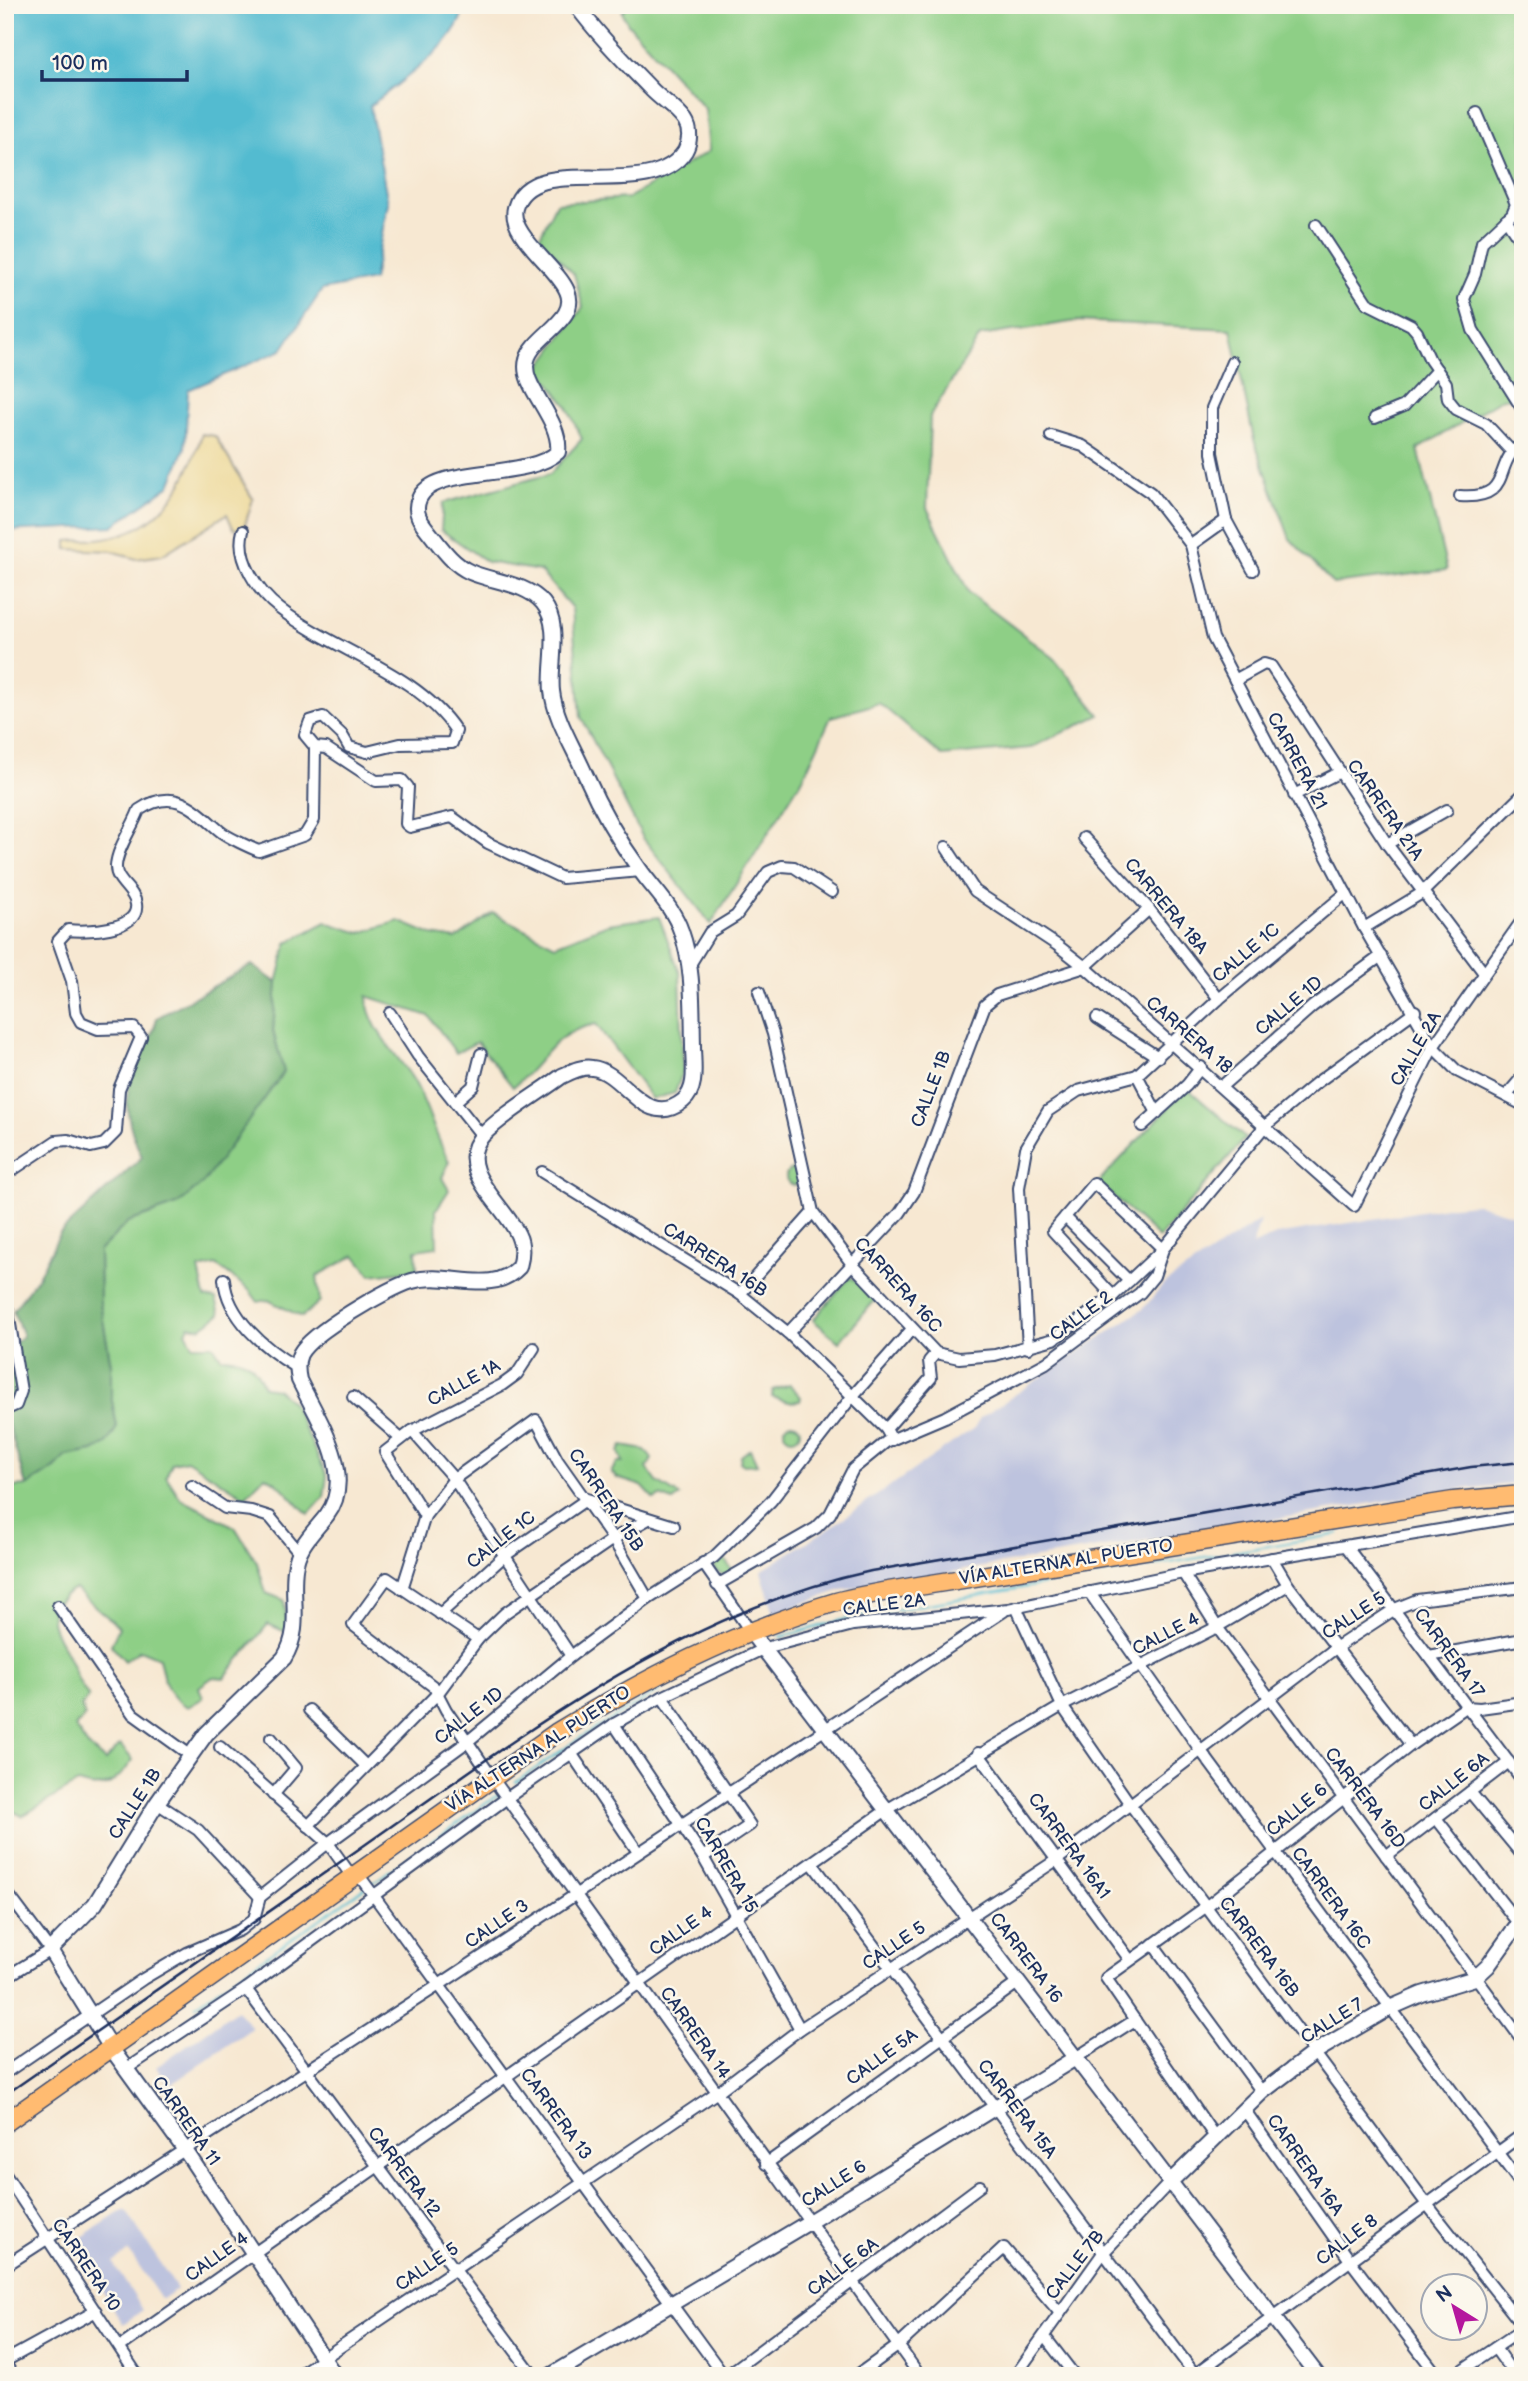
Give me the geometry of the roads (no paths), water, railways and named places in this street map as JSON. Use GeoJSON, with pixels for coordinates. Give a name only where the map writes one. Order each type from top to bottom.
{"type":"FeatureCollection","features":[{"type":"Feature","properties":{"kind":"main road","name":"VÍA ALTERNA AL PUERTO"},"geometry":{"type":"LineString","coordinates":[[5,2123],[111,2048],[364,1885],[501,1789],[620,1693],[680,1662],[758,1641],[838,1601],[1453,1501],[1523,1495]]}},
{"type":"Feature","properties":{"kind":"street"},"geometry":{"type":"LineString","coordinates":[[192,1486],[225,1508],[255,1511],[270,1517],[299,1552],[337,1499],[339,1481],[333,1454],[299,1380],[296,1367],[300,1353],[310,1341],[355,1310],[412,1281],[441,1277],[484,1282],[500,1280],[519,1267],[522,1253],[519,1235],[479,1177],[474,1165],[474,1151],[482,1136],[562,1076],[577,1069],[592,1068],[604,1072],[634,1098],[653,1108],[666,1109],[682,1101],[690,1091],[694,1078],[689,966],[680,928],[669,906],[640,871],[600,807],[556,709],[552,691],[552,632],[544,604],[525,591],[469,572],[455,563],[420,521],[416,510],[422,493],[442,480],[527,468],[548,461],[558,452],[560,439],[555,424],[527,375],[526,360],[532,349],[564,316],[570,305],[568,292],[521,232],[514,218],[516,206],[528,190],[559,178],[636,177],[654,174],[668,168],[688,145],[690,133],[686,122],[652,91],[576,5]]}},
{"type":"Feature","properties":{"kind":"street"},"geometry":{"type":"LineString","coordinates":[[1477,113],[1516,204],[1506,219],[1482,242],[1475,274],[1464,299],[1473,330],[1523,410]]}},
{"type":"Feature","properties":{"kind":"street"},"geometry":{"type":"LineString","coordinates":[[1506,219],[1523,245]]}},
{"type":"Feature","properties":{"kind":"street"},"geometry":{"type":"LineString","coordinates":[[1317,225],[1367,303],[1411,325],[1446,383],[1448,399],[1456,409],[1486,424],[1512,452]]}},
{"type":"Feature","properties":{"kind":"street"},"geometry":{"type":"LineString","coordinates":[[1232,362],[1212,408],[1212,453],[1226,520],[1254,570]]}},
{"type":"Feature","properties":{"kind":"street"},"geometry":{"type":"LineString","coordinates":[[1375,418],[1404,406],[1437,370]]}},
{"type":"Feature","properties":{"kind":"street","name":"CARRERA 21"},"geometry":{"type":"LineString","coordinates":[[1051,436],[1083,446],[1150,493],[1191,545],[1213,638],[1364,928],[1415,1011],[1433,1047],[1457,1071],[1523,1105]]}},
{"type":"Feature","properties":{"kind":"street"},"geometry":{"type":"LineString","coordinates":[[1460,496],[1483,497],[1490,492],[1498,482],[1512,452],[1523,444]]}},
{"type":"Feature","properties":{"kind":"street"},"geometry":{"type":"LineString","coordinates":[[1191,545],[1226,520]]}},
{"type":"Feature","properties":{"kind":"street"},"geometry":{"type":"LineString","coordinates":[[5,1175],[55,1141],[68,1140],[91,1147],[104,1144],[116,1132],[119,1089],[141,1038],[134,1028],[98,1029],[81,1022],[76,1013],[72,981],[58,941],[68,930],[97,931],[131,920],[135,915],[136,902],[116,875],[116,862],[139,810],[160,801],[187,802],[203,813],[222,833],[260,851],[305,835],[314,820],[315,747],[305,735],[310,721],[323,717],[342,735],[349,747],[367,752],[400,744],[452,743],[456,731],[447,718],[394,676],[280,610],[261,590],[244,561],[240,539],[243,531]]}},
{"type":"Feature","properties":{"kind":"street","name":"CARRERA 21A"},"geometry":{"type":"LineString","coordinates":[[1235,680],[1264,664],[1271,666],[1338,773],[1387,844],[1484,973]]}},
{"type":"Feature","properties":{"kind":"street"},"geometry":{"type":"LineString","coordinates":[[315,747],[326,748],[376,781],[402,780],[408,788],[405,814],[406,824],[410,827],[452,817],[488,843],[562,878],[640,871]]}},
{"type":"Feature","properties":{"kind":"street"},"geometry":{"type":"LineString","coordinates":[[1294,795],[1338,773]]}},
{"type":"Feature","properties":{"kind":"street"},"geometry":{"type":"LineString","coordinates":[[1364,928],[1422,893],[1523,794]]}},
{"type":"Feature","properties":{"kind":"street"},"geometry":{"type":"LineString","coordinates":[[1387,844],[1447,810]]}},
{"type":"Feature","properties":{"kind":"street","name":"CARRERA 18A"},"geometry":{"type":"LineString","coordinates":[[1084,838],[1149,909],[1219,999]]}},
{"type":"Feature","properties":{"kind":"street","name":"CARRERA 18"},"geometry":{"type":"LineString","coordinates":[[946,847],[975,891],[1057,945],[1084,967],[1170,1044],[1201,1067],[1354,1206]]}},
{"type":"Feature","properties":{"kind":"street"},"geometry":{"type":"LineString","coordinates":[[689,966],[710,932],[736,916],[768,872],[782,866],[794,867],[832,892]]}},
{"type":"Feature","properties":{"kind":"street","name":"CALLE 1C"},"geometry":{"type":"LineString","coordinates":[[1137,1075],[1219,999],[1346,893]]}},
{"type":"Feature","properties":{"kind":"street","name":"CALLE 1B"},"geometry":{"type":"LineString","coordinates":[[788,1333],[900,1213],[914,1192],[985,1005],[996,995],[1084,967],[1149,909]]}},
{"type":"Feature","properties":{"kind":"street","name":"CALLE 2A"},"geometry":{"type":"LineString","coordinates":[[1354,1206],[1433,1047],[1523,919]]}},
{"type":"Feature","properties":{"kind":"street","name":"CALLE 1D"},"geometry":{"type":"LineString","coordinates":[[1222,1086],[1313,1006],[1381,956]]}},
{"type":"Feature","properties":{"kind":"street","name":"CARRERA 16C"},"geometry":{"type":"LineString","coordinates":[[759,992],[774,1034],[813,1212],[852,1265],[936,1353],[959,1359],[1028,1348],[1054,1339],[1113,1296],[1163,1249]]}},
{"type":"Feature","properties":{"kind":"street","name":"CALLE 2"},"geometry":{"type":"LineString","coordinates":[[718,1585],[816,1528],[830,1514],[853,1469],[892,1440],[945,1417],[1046,1363],[1140,1293],[1154,1276],[1163,1249],[1264,1127],[1315,1084],[1415,1011]]}},
{"type":"Feature","properties":{"kind":"street"},"geometry":{"type":"LineString","coordinates":[[390,1013],[418,1056],[482,1136]]}},
{"type":"Feature","properties":{"kind":"street"},"geometry":{"type":"LineString","coordinates":[[1097,1018],[1158,1057]]}},
{"type":"Feature","properties":{"kind":"street"},"geometry":{"type":"LineString","coordinates":[[455,1102],[473,1086],[481,1054]]}},
{"type":"Feature","properties":{"kind":"street"},"geometry":{"type":"LineString","coordinates":[[1142,1126],[1201,1067]]}},
{"type":"Feature","properties":{"kind":"street"},"geometry":{"type":"LineString","coordinates":[[1028,1348],[1018,1188],[1026,1148],[1048,1111],[1064,1098],[1079,1091],[1137,1075],[1157,1113]]}},
{"type":"Feature","properties":{"kind":"street"},"geometry":{"type":"LineString","coordinates":[[1507,1096],[1523,1076]]}},
{"type":"Feature","properties":{"kind":"street","name":"CARRERA 16B"},"geometry":{"type":"LineString","coordinates":[[542,1172],[740,1294],[788,1333],[851,1398],[886,1429],[892,1440]]}},
{"type":"Feature","properties":{"kind":"street"},"geometry":{"type":"LineString","coordinates":[[1113,1296],[1053,1231],[1094,1183],[1163,1249]]}},
{"type":"Feature","properties":{"kind":"street"},"geometry":{"type":"LineString","coordinates":[[740,1294],[813,1212]]}},
{"type":"Feature","properties":{"kind":"street"},"geometry":{"type":"LineString","coordinates":[[1065,1217],[1129,1281]]}},
{"type":"Feature","properties":{"kind":"street"},"geometry":{"type":"LineString","coordinates":[[224,1279],[228,1300],[263,1346],[296,1367]]}},
{"type":"Feature","properties":{"kind":"street"},"geometry":{"type":"LineString","coordinates":[[5,1294],[21,1391],[16,1405],[5,1410]]}},
{"type":"Feature","properties":{"kind":"street","name":"CALLE 1D"},"geometry":{"type":"LineString","coordinates":[[5,2073],[187,1954],[240,1930],[254,1919],[260,1897],[328,1843],[467,1742],[571,1656],[648,1599],[714,1557],[771,1502],[851,1398],[912,1329]]}},
{"type":"Feature","properties":{"kind":"street","name":"CALLE 1A"},"geometry":{"type":"LineString","coordinates":[[425,1516],[385,1452],[412,1431],[502,1385],[517,1374],[534,1348]]}},
{"type":"Feature","properties":{"kind":"street"},"geometry":{"type":"LineString","coordinates":[[886,1429],[931,1378],[929,1361],[936,1353]]}},
{"type":"Feature","properties":{"kind":"street"},"geometry":{"type":"LineString","coordinates":[[353,1397],[401,1439]]}},
{"type":"Feature","properties":{"kind":"street","name":"CARRERA 15B"},"geometry":{"type":"LineString","coordinates":[[454,1479],[536,1420],[558,1461],[587,1499],[648,1599]]}},
{"type":"Feature","properties":{"kind":"street"},"geometry":{"type":"LineString","coordinates":[[412,1431],[454,1479],[503,1557],[571,1656]]}},
{"type":"Feature","properties":{"kind":"street"},"geometry":{"type":"LineString","coordinates":[[454,1479],[425,1516],[402,1589],[478,1639]]}},
{"type":"Feature","properties":{"kind":"street"},"geometry":{"type":"LineString","coordinates":[[587,1499],[647,1520],[674,1526]]}},
{"type":"Feature","properties":{"kind":"street","name":"CALLE 1C"},"geometry":{"type":"LineString","coordinates":[[440,1614],[503,1557],[587,1499]]}},
{"type":"Feature","properties":{"kind":"street"},"geometry":{"type":"LineString","coordinates":[[1346,1546],[1523,1516]]}},
{"type":"Feature","properties":{"kind":"street","name":"CALLE 1D"},"geometry":{"type":"LineString","coordinates":[[308,1826],[438,1693],[478,1639],[529,1595],[613,1539],[647,1520]]}},
{"type":"Feature","properties":{"kind":"street","name":"CALLE 2A"},"geometry":{"type":"LineString","coordinates":[[126,2069],[246,1989],[364,1885],[501,1789],[571,1753],[614,1724],[758,1641],[853,1625],[1012,1608],[1184,1573],[1346,1546]]}},
{"type":"Feature","properties":{"kind":"street","name":"CARRERA 17"},"geometry":{"type":"LineString","coordinates":[[1346,1546],[1523,1781]]}},
{"type":"Feature","properties":{"kind":"street","name":"CALLE 1B"},"geometry":{"type":"LineString","coordinates":[[5,1978],[50,1950],[95,1904],[157,1803],[206,1734],[284,1658],[293,1644],[295,1570],[299,1552]]}},
{"type":"Feature","properties":{"kind":"street"},"geometry":{"type":"LineString","coordinates":[[1272,1558],[1288,1585],[1411,1745]]}},
{"type":"Feature","properties":{"kind":"street","name":"CARRERA 16"},"geometry":{"type":"LineString","coordinates":[[703,1563],[758,1641],[1318,2376]]}},
{"type":"Feature","properties":{"kind":"street","name":"CARRERA 16D"},"geometry":{"type":"LineString","coordinates":[[1184,1573],[1217,1627],[1523,2041]]}},
{"type":"Feature","properties":{"kind":"street","name":"CARRERA 14"},"geometry":{"type":"LineString","coordinates":[[402,1589],[387,1578],[353,1625],[438,1693],[467,1742],[920,2376]]}},
{"type":"Feature","properties":{"kind":"street","name":"CALLE 4"},"geometry":{"type":"LineString","coordinates":[[120,2347],[888,1809],[978,1753],[1062,1706],[1217,1627],[1288,1585]]}},
{"type":"Feature","properties":{"kind":"street","name":"CALLE 5"},"geometry":{"type":"LineString","coordinates":[[297,2376],[716,2093],[800,2029],[1058,1859],[1337,1647],[1395,1609],[1417,1600],[1523,1587]]}},
{"type":"Feature","properties":{"kind":"street","name":"CARRERA 16C"},"geometry":{"type":"LineString","coordinates":[[1089,1592],[1201,1751],[1523,2187]]}},
{"type":"Feature","properties":{"kind":"street"},"geometry":{"type":"LineString","coordinates":[[58,1606],[133,1714],[190,1755]]}},
{"type":"Feature","properties":{"kind":"street","name":"CARRERA 16B"},"geometry":{"type":"LineString","coordinates":[[1012,1608],[1062,1706],[1130,1804],[1426,2203],[1523,2327]]}},
{"type":"Feature","properties":{"kind":"street","name":"CALLE 3"},"geometry":{"type":"LineString","coordinates":[[5,2266],[439,1985],[825,1726],[1012,1608]]}},
{"type":"Feature","properties":{"kind":"street"},"geometry":{"type":"LineString","coordinates":[[1429,1656],[1523,1639]]}},
{"type":"Feature","properties":{"kind":"street"},"geometry":{"type":"LineString","coordinates":[[662,1697],[750,1825],[703,1857]]}},
{"type":"Feature","properties":{"kind":"street"},"geometry":{"type":"LineString","coordinates":[[1466,1707],[1480,1708],[1523,1702]]}},
{"type":"Feature","properties":{"kind":"street","name":"CALLE 6"},"geometry":{"type":"LineString","coordinates":[[550,2376],[809,2222],[1135,2020],[1105,1978],[1206,1906],[1411,1745],[1466,1707]]}},
{"type":"Feature","properties":{"kind":"street"},"geometry":{"type":"LineString","coordinates":[[309,1710],[366,1766]]}},
{"type":"Feature","properties":{"kind":"street","name":"CARRERA 15"},"geometry":{"type":"LineString","coordinates":[[614,1724],[703,1857],[800,2029]]}},
{"type":"Feature","properties":{"kind":"street"},"geometry":{"type":"LineString","coordinates":[[271,1738],[296,1768],[273,1795]]}},
{"type":"Feature","properties":{"kind":"street","name":"CARRERA 13"},"geometry":{"type":"LineString","coordinates":[[220,1747],[328,1843],[364,1885],[725,2376]]}},
{"type":"Feature","properties":{"kind":"street"},"geometry":{"type":"LineString","coordinates":[[571,1753],[638,1852]]}},
{"type":"Feature","properties":{"kind":"street","name":"CARRERA 16A1"},"geometry":{"type":"LineString","coordinates":[[978,1753],[1130,1960]]}},
{"type":"Feature","properties":{"kind":"street","name":"CALLE 6A"},"geometry":{"type":"LineString","coordinates":[[1387,1856],[1509,1762]]}},
{"type":"Feature","properties":{"kind":"street"},"geometry":{"type":"LineString","coordinates":[[1470,1792],[1523,1856]]}},
{"type":"Feature","properties":{"kind":"street"},"geometry":{"type":"LineString","coordinates":[[157,1803],[198,1830],[260,1897]]}},
{"type":"Feature","properties":{"kind":"street"},"geometry":{"type":"LineString","coordinates":[[1436,1818],[1521,1923],[1488,1966],[1475,1978]]}},
{"type":"Feature","properties":{"kind":"street","name":"CARRERA 15A"},"geometry":{"type":"LineString","coordinates":[[812,1863],[1194,2375]]}},
{"type":"Feature","properties":{"kind":"street","name":"CARRERA 11"},"geometry":{"type":"LineString","coordinates":[[5,1890],[50,1950],[111,2048],[185,2150],[335,2376]]}},
{"type":"Feature","properties":{"kind":"street"},"geometry":{"type":"LineString","coordinates":[[1153,1944],[1262,2092]]}},
{"type":"Feature","properties":{"kind":"street","name":"CALLE 7"},"geometry":{"type":"LineString","coordinates":[[1171,2181],[1262,2092],[1315,2052],[1390,2008],[1422,1994],[1475,1978]]}},
{"type":"Feature","properties":{"kind":"street","name":"CALLE 5A"},"geometry":{"type":"LineString","coordinates":[[766,2164],[1019,1982]]}},
{"type":"Feature","properties":{"kind":"street","name":"CARRERA 12"},"geometry":{"type":"LineString","coordinates":[[246,1989],[534,2376]]}},
{"type":"Feature","properties":{"kind":"street"},"geometry":{"type":"LineString","coordinates":[[1135,2020],[1216,2137]]}},
{"type":"Feature","properties":{"kind":"street","name":"CARRERA 16A"},"geometry":{"type":"LineString","coordinates":[[1244,2109],[1349,2259],[1438,2376]]}},
{"type":"Feature","properties":{"kind":"street","name":"CALLE 8"},"geometry":{"type":"LineString","coordinates":[[1194,2375],[1496,2151],[1523,2134]]}},
{"type":"Feature","properties":{"kind":"street","name":"CARRERA 10"},"geometry":{"type":"LineString","coordinates":[[5,2174],[138,2376]]}},
{"type":"Feature","properties":{"kind":"street","name":"CALLE 7B"},"geometry":{"type":"LineString","coordinates":[[1015,2376],[1103,2253],[1171,2181]]}},
{"type":"Feature","properties":{"kind":"street","name":"CALLE 6A"},"geometry":{"type":"LineString","coordinates":[[725,2376],[980,2186]]}},
{"type":"Feature","properties":{"kind":"street"},"geometry":{"type":"LineString","coordinates":[[856,2376],[899,2345],[1004,2248],[1060,2313]]}},
{"type":"Feature","properties":{"kind":"street"},"geometry":{"type":"LineString","coordinates":[[13,2376],[5,2362],[96,2311]]}},
{"type":"Feature","properties":{"kind":"street"},"geometry":{"type":"LineString","coordinates":[[1453,2376],[1523,2327]]}},
{"type":"Feature","properties":{"kind":"street"},"geometry":{"type":"LineString","coordinates":[[1045,2337],[1075,2376]]}},
{"type":"Feature","properties":{"kind":"street"},"geometry":{"type":"LineString","coordinates":[[1495,2348],[1515,2376]]}},
{"type":"Feature","properties":{"kind":"water"},"geometry":{"type":"Polygon","coordinates":[[[5,5],[465,5],[460,20],[440,48],[370,106],[388,203],[373,280],[322,290],[282,350],[188,390],[185,448],[170,485],[113,526],[5,531],[5,5]]]}},
{"type":"Feature","properties":{"kind":"waterway"},"geometry":{"type":"LineString","coordinates":[[781,1637],[858,1616],[1339,1534]]}},
{"type":"Feature","properties":{"kind":"waterway"},"geometry":{"type":"LineString","coordinates":[[516,1782],[583,1736],[659,1691]]}},
{"type":"Feature","properties":{"kind":"waterway"},"geometry":{"type":"LineString","coordinates":[[371,1884],[498,1795]]}},
{"type":"Feature","properties":{"kind":"waterway"},"geometry":{"type":"LineString","coordinates":[[196,2005],[366,1887]]}},
{"type":"Feature","properties":{"kind":"railway"},"geometry":{"type":"LineString","coordinates":[[5,2095],[484,1761],[606,1682],[669,1647],[734,1616],[801,1590],[871,1571],[1471,1467],[1523,1462]]}}]}
